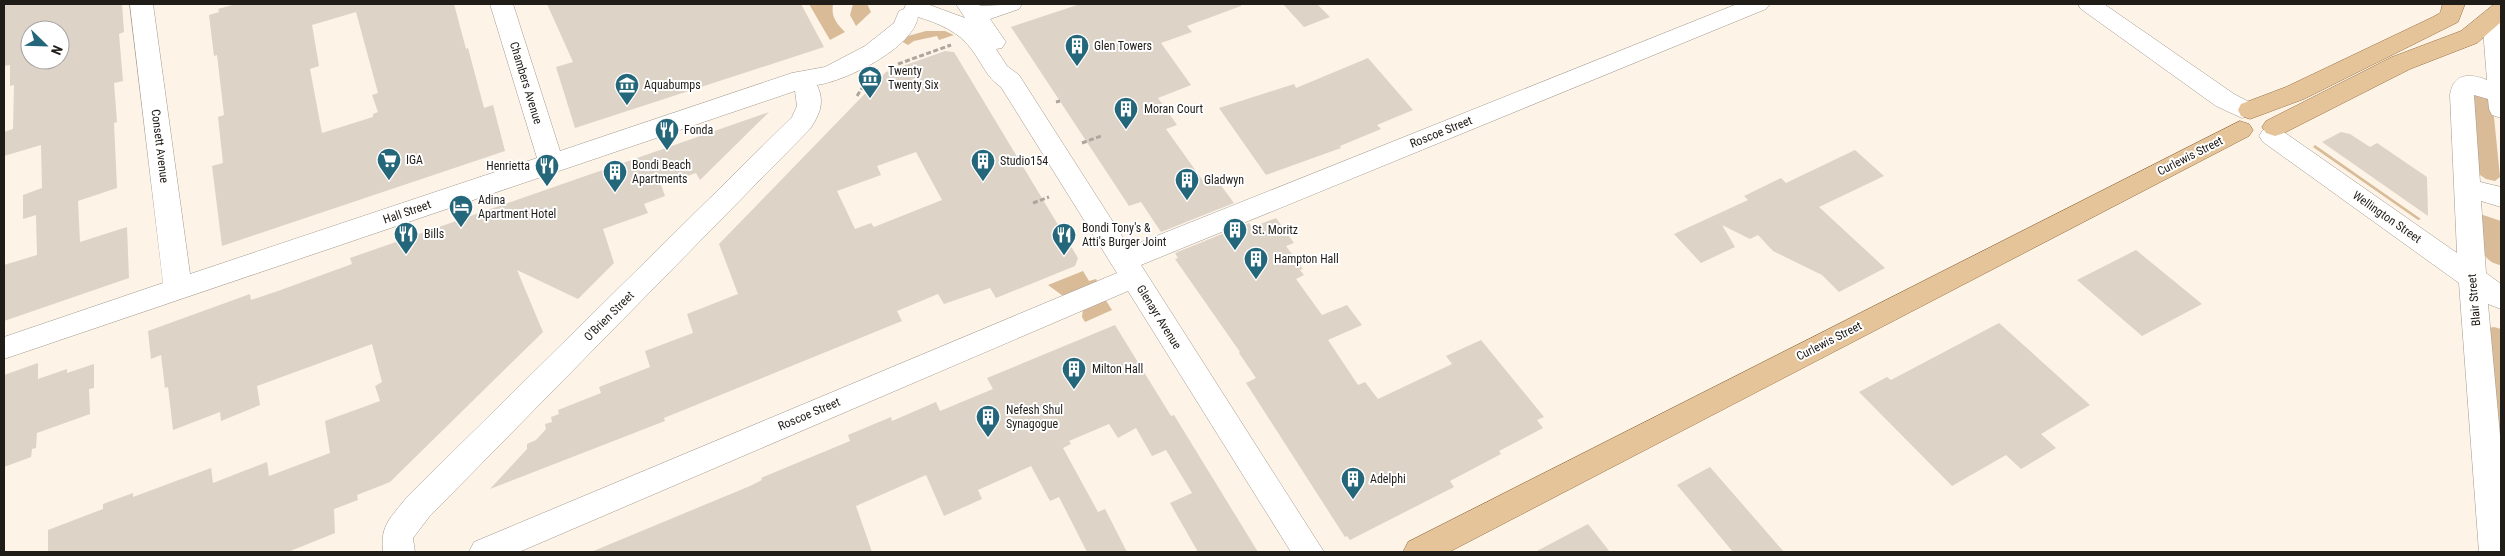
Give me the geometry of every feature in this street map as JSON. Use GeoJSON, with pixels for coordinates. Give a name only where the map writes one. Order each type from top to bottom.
{"type":"FeatureCollection","features":[{"type":"Feature","properties":{"kind":"main road","name":"Curlewis Street"},"geometry":{"type":"LineString","coordinates":[[1419,552],[2244,117],[2441,22],[2450,17],[2454,4]]}},
{"type":"Feature","properties":{"kind":"main road"},"geometry":{"type":"LineString","coordinates":[[2244,117],[2257,138],[2274,132],[2401,63],[2469,37],[2497,19]]}},
{"type":"Feature","properties":{"kind":"street","name":"Consett Avenue"},"geometry":{"type":"LineString","coordinates":[[141,4],[178,289]]}},
{"type":"Feature","properties":{"kind":"street","name":"Chambers Avenue"},"geometry":{"type":"LineString","coordinates":[[501,4],[551,162]]}},
{"type":"Feature","properties":{"kind":"street"},"geometry":{"type":"LineString","coordinates":[[971,10],[1011,4]]}},
{"type":"Feature","properties":{"kind":"street","name":"Roscoe Street"},"geometry":{"type":"LineString","coordinates":[[485,552],[1129,269],[1758,4]]}},
{"type":"Feature","properties":{"kind":"street"},"geometry":{"type":"LineString","coordinates":[[2089,4],[2225,100],[2244,117]]}},
{"type":"Feature","properties":{"kind":"street"},"geometry":{"type":"LineString","coordinates":[[805,77],[830,75],[874,52],[905,26],[913,9]]}},
{"type":"Feature","properties":{"kind":"street","name":"Glenayr Avenue"},"geometry":{"type":"LineString","coordinates":[[913,9],[947,20],[975,36],[1002,77],[1010,81],[1308,552]]}},
{"type":"Feature","properties":{"kind":"street","name":"Glenayr Avenue"},"geometry":{"type":"LineString","coordinates":[[971,10],[989,32],[1012,73],[1010,81]]}},
{"type":"Feature","properties":{"kind":"street","name":"Blair Street"},"geometry":{"type":"LineString","coordinates":[[2497,19],[2500,103]]}},
{"type":"Feature","properties":{"kind":"street","name":"Hall Street"},"geometry":{"type":"LineString","coordinates":[[4,348],[805,77]]}},
{"type":"Feature","properties":{"kind":"street","name":"O'Brien Street"},"geometry":{"type":"LineString","coordinates":[[399,552],[396,535],[418,507],[801,123],[811,105],[805,77]]}},
{"type":"Feature","properties":{"kind":"street","name":"Blair Street"},"geometry":{"type":"LineString","coordinates":[[2495,552],[2495,472],[2472,276],[2463,88],[2471,84],[2500,103]]}},
{"type":"Feature","properties":{"kind":"street","name":"Wellington Street"},"geometry":{"type":"LineString","coordinates":[[2274,132],[2501,298]]}},
{"type":"Feature","properties":{"kind":"street"},"geometry":{"type":"LineString","coordinates":[[2467,188],[2501,198]]}},
{"type":"Feature","properties":{"kind":"path"},"geometry":{"type":"LineString","coordinates":[[892,66],[954,44]]}},
{"type":"Feature","properties":{"kind":"path"},"geometry":{"type":"LineString","coordinates":[[857,96],[866,81]]}},
{"type":"Feature","properties":{"kind":"path"},"geometry":{"type":"LineString","coordinates":[[1082,143],[1101,136]]}},
{"type":"Feature","properties":{"kind":"path"},"geometry":{"type":"LineString","coordinates":[[1033,203],[1049,197]]}},
{"type":"Feature","properties":{"kind":"shaded area"},"geometry":{"type":"Polygon","coordinates":[[[809,4],[833,4],[835,19],[845,32],[830,40],[809,4]]]}},
{"type":"Feature","properties":{"kind":"shaded area"},"geometry":{"type":"Polygon","coordinates":[[[853,4],[867,4],[871,12],[856,26],[850,15],[853,4]]]}},
{"type":"Feature","properties":{"kind":"shaded area"},"geometry":{"type":"Polygon","coordinates":[[[926,31],[945,31],[954,35],[939,40],[937,36],[914,41],[908,45],[901,41],[908,36],[926,31]]]}},
{"type":"Feature","properties":{"kind":"shaded area"},"geometry":{"type":"Polygon","coordinates":[[[2467,88],[2492,97],[2500,177],[2495,181],[2486,179],[2477,173],[2467,88]]]}},
{"type":"Feature","properties":{"kind":"shaded area"},"geometry":{"type":"Polygon","coordinates":[[[2315,145],[2421,219],[2418,220],[2313,147],[2315,145]]]}},
{"type":"Feature","properties":{"kind":"shaded area"},"geometry":{"type":"Polygon","coordinates":[[[2483,215],[2501,221],[2500,265],[2492,262],[2483,253],[2480,239],[2480,216],[2483,215]]]}},
{"type":"Feature","properties":{"kind":"shaded area"},"geometry":{"type":"Polygon","coordinates":[[[1083,271],[1089,281],[1096,279],[1100,286],[1063,296],[1048,285],[1083,271]]]}},
{"type":"Feature","properties":{"kind":"shaded area"},"geometry":{"type":"Polygon","coordinates":[[[1103,296],[1112,310],[1085,322],[1082,317],[1083,308],[1103,296]]]}},
{"type":"Feature","properties":{"kind":"shaded area"},"geometry":{"type":"Polygon","coordinates":[[[2489,328],[2501,329],[2501,459],[2497,455],[2489,328]]]}},
{"type":"Feature","properties":{"kind":"building"},"geometry":{"type":"Polygon","coordinates":[[[4,4],[122,4],[124,32],[119,34],[123,81],[114,83],[117,122],[114,123],[117,188],[78,201],[80,242],[127,227],[129,278],[4,321],[4,265],[37,255],[36,215],[23,219],[23,195],[42,188],[41,145],[4,156],[4,132],[13,129],[14,85],[10,86],[10,65],[4,66],[4,4]]]}},
{"type":"Feature","properties":{"kind":"building"},"geometry":{"type":"Polygon","coordinates":[[[236,4],[454,4],[484,108],[493,105],[505,151],[222,246],[212,166],[223,163],[218,117],[224,115],[217,55],[214,56],[209,15],[219,12],[218,9],[236,4]],[[356,12],[312,25],[319,66],[310,69],[322,133],[373,117],[373,114],[378,112],[372,95],[378,93],[356,12]]]}},
{"type":"Feature","properties":{"kind":"building"},"geometry":{"type":"Polygon","coordinates":[[[547,4],[801,4],[824,47],[575,128],[556,67],[573,62],[547,4]]]}},
{"type":"Feature","properties":{"kind":"building"},"geometry":{"type":"Polygon","coordinates":[[[1080,4],[1241,4],[1241,6],[1187,26],[1192,32],[1161,43],[1191,85],[1158,98],[1177,125],[1166,129],[1203,181],[1214,176],[1234,203],[1161,232],[1141,202],[1129,206],[1011,27],[1080,4]]]}},
{"type":"Feature","properties":{"kind":"building"},"geometry":{"type":"Polygon","coordinates":[[[1283,4],[1317,4],[1330,17],[1304,27],[1283,4]]]}},
{"type":"Feature","properties":{"kind":"building"},"geometry":{"type":"Polygon","coordinates":[[[945,51],[954,52],[1078,258],[1075,266],[996,298],[990,288],[944,304],[938,294],[897,311],[902,321],[664,418],[665,421],[490,489],[527,449],[527,444],[536,440],[546,429],[545,424],[552,422],[551,417],[559,414],[558,410],[601,393],[599,387],[650,367],[645,351],[693,333],[687,314],[738,294],[719,244],[886,72],[945,51]],[[916,152],[877,166],[881,175],[837,191],[855,229],[871,223],[874,227],[942,200],[916,152]]]}},
{"type":"Feature","properties":{"kind":"building"},"geometry":{"type":"Polygon","coordinates":[[[1368,58],[1413,110],[1377,125],[1381,129],[1340,146],[1341,148],[1266,175],[1219,108],[1294,84],[1296,88],[1368,58]]]}},
{"type":"Feature","properties":{"kind":"building"},"geometry":{"type":"Polygon","coordinates":[[[769,112],[700,180],[696,173],[661,185],[665,196],[644,204],[648,213],[603,229],[614,263],[578,299],[517,270],[543,332],[390,482],[357,495],[358,500],[334,509],[335,533],[288,552],[48,552],[48,530],[103,509],[103,504],[133,493],[133,497],[211,468],[213,483],[267,462],[269,476],[330,453],[325,421],[380,401],[375,386],[382,382],[372,344],[257,386],[260,405],[221,421],[220,412],[173,430],[168,387],[165,388],[161,355],[151,359],[148,331],[250,294],[251,300],[278,291],[352,264],[350,258],[769,112]]]}},
{"type":"Feature","properties":{"kind":"building"},"geometry":{"type":"Polygon","coordinates":[[[2341,132],[2350,134],[2370,147],[2377,143],[2427,177],[2428,216],[2322,142],[2341,132]]]}},
{"type":"Feature","properties":{"kind":"building"},"geometry":{"type":"Polygon","coordinates":[[[1855,150],[1884,176],[1819,207],[1885,268],[1839,292],[1822,275],[1773,251],[1758,235],[1750,239],[1722,225],[1735,247],[1701,263],[1674,234],[1748,200],[1744,196],[1781,178],[1786,183],[1855,150]]]}},
{"type":"Feature","properties":{"kind":"building"},"geometry":{"type":"Polygon","coordinates":[[[1276,218],[1294,243],[1286,246],[1303,269],[1300,270],[1304,275],[1296,279],[1322,315],[1347,305],[1362,325],[1328,340],[1358,385],[1365,382],[1378,399],[1452,364],[1446,356],[1481,340],[1544,417],[1537,420],[1543,428],[1499,451],[1501,454],[1450,481],[1454,487],[1350,540],[1347,536],[1345,537],[1246,383],[1256,378],[1175,259],[1178,258],[1175,253],[1249,223],[1252,227],[1276,218]]]}},
{"type":"Feature","properties":{"kind":"building"},"geometry":{"type":"Polygon","coordinates":[[[2136,250],[2202,304],[2142,336],[2077,280],[2136,250]]]}},
{"type":"Feature","properties":{"kind":"building"},"geometry":{"type":"Polygon","coordinates":[[[1999,323],[2090,405],[2041,434],[2056,448],[2021,469],[2006,455],[1952,486],[1859,392],[1887,377],[1891,380],[1999,323]]]}},
{"type":"Feature","properties":{"kind":"building"},"geometry":{"type":"Polygon","coordinates":[[[1115,325],[1171,416],[1174,415],[1258,552],[1198,552],[1170,503],[1192,493],[1166,450],[1152,456],[1136,428],[1118,438],[1109,424],[1069,441],[1071,444],[1063,448],[1098,512],[1105,509],[1127,552],[1087,552],[1059,497],[1050,501],[1031,466],[978,490],[982,499],[944,516],[926,475],[856,506],[872,552],[591,552],[750,486],[762,480],[761,478],[850,441],[848,435],[891,417],[892,421],[936,402],[940,411],[993,389],[987,378],[1115,325]]]}},
{"type":"Feature","properties":{"kind":"building"},"geometry":{"type":"Polygon","coordinates":[[[38,363],[38,379],[67,369],[67,373],[94,364],[94,388],[89,389],[90,414],[37,433],[36,448],[32,449],[31,457],[4,467],[4,375],[38,363]]]}},
{"type":"Feature","properties":{"kind":"building"},"geometry":{"type":"Polygon","coordinates":[[[1710,467],[1784,552],[1733,552],[1677,485],[1710,467]]]}},
{"type":"Feature","properties":{"kind":"building"},"geometry":{"type":"Polygon","coordinates":[[[1588,524],[1610,552],[1535,552],[1588,524]]]}},
{"type":"Feature","properties":{"kind":"place","name":"Glen Towers"},"geometry":{"type":"Point","coordinates":[1077,67]}},
{"type":"Feature","properties":{"kind":"place","name":"Twenty Twenty Six"},"geometry":{"type":"Point","coordinates":[870,99]}},
{"type":"Feature","properties":{"kind":"place","name":"Aquabumps"},"geometry":{"type":"Point","coordinates":[627,106]}},
{"type":"Feature","properties":{"kind":"place","name":"Moran Court"},"geometry":{"type":"Point","coordinates":[1126,130]}},
{"type":"Feature","properties":{"kind":"place","name":"Fonda"},"geometry":{"type":"Point","coordinates":[667,151]}},
{"type":"Feature","properties":{"kind":"place","name":"IGA"},"geometry":{"type":"Point","coordinates":[389,181]}},
{"type":"Feature","properties":{"kind":"place","name":"Studio154"},"geometry":{"type":"Point","coordinates":[983,182]}},
{"type":"Feature","properties":{"kind":"place","name":"Henrietta"},"geometry":{"type":"Point","coordinates":[547,187]}},
{"type":"Feature","properties":{"kind":"place","name":"Bondi Beach Apartments"},"geometry":{"type":"Point","coordinates":[615,193]}},
{"type":"Feature","properties":{"kind":"place","name":"Gladwyn"},"geometry":{"type":"Point","coordinates":[1187,201]}},
{"type":"Feature","properties":{"kind":"place","name":"Adina Apartment Hotel"},"geometry":{"type":"Point","coordinates":[461,228]}},
{"type":"Feature","properties":{"kind":"place","name":"St. Moritz"},"geometry":{"type":"Point","coordinates":[1235,251]}},
{"type":"Feature","properties":{"kind":"place","name":"Bills"},"geometry":{"type":"Point","coordinates":[406,255]}},
{"type":"Feature","properties":{"kind":"place","name":"Bondi Tony's & Atti's Burger Joint"},"geometry":{"type":"Point","coordinates":[1064,256]}},
{"type":"Feature","properties":{"kind":"place","name":"Hampton Hall"},"geometry":{"type":"Point","coordinates":[1256,280]}},
{"type":"Feature","properties":{"kind":"place","name":"Milton Hall"},"geometry":{"type":"Point","coordinates":[1074,390]}},
{"type":"Feature","properties":{"kind":"place","name":"Nefesh Shul Synagogue"},"geometry":{"type":"Point","coordinates":[988,438]}},
{"type":"Feature","properties":{"kind":"place","name":"Adelphi"},"geometry":{"type":"Point","coordinates":[1353,500]}}]}
